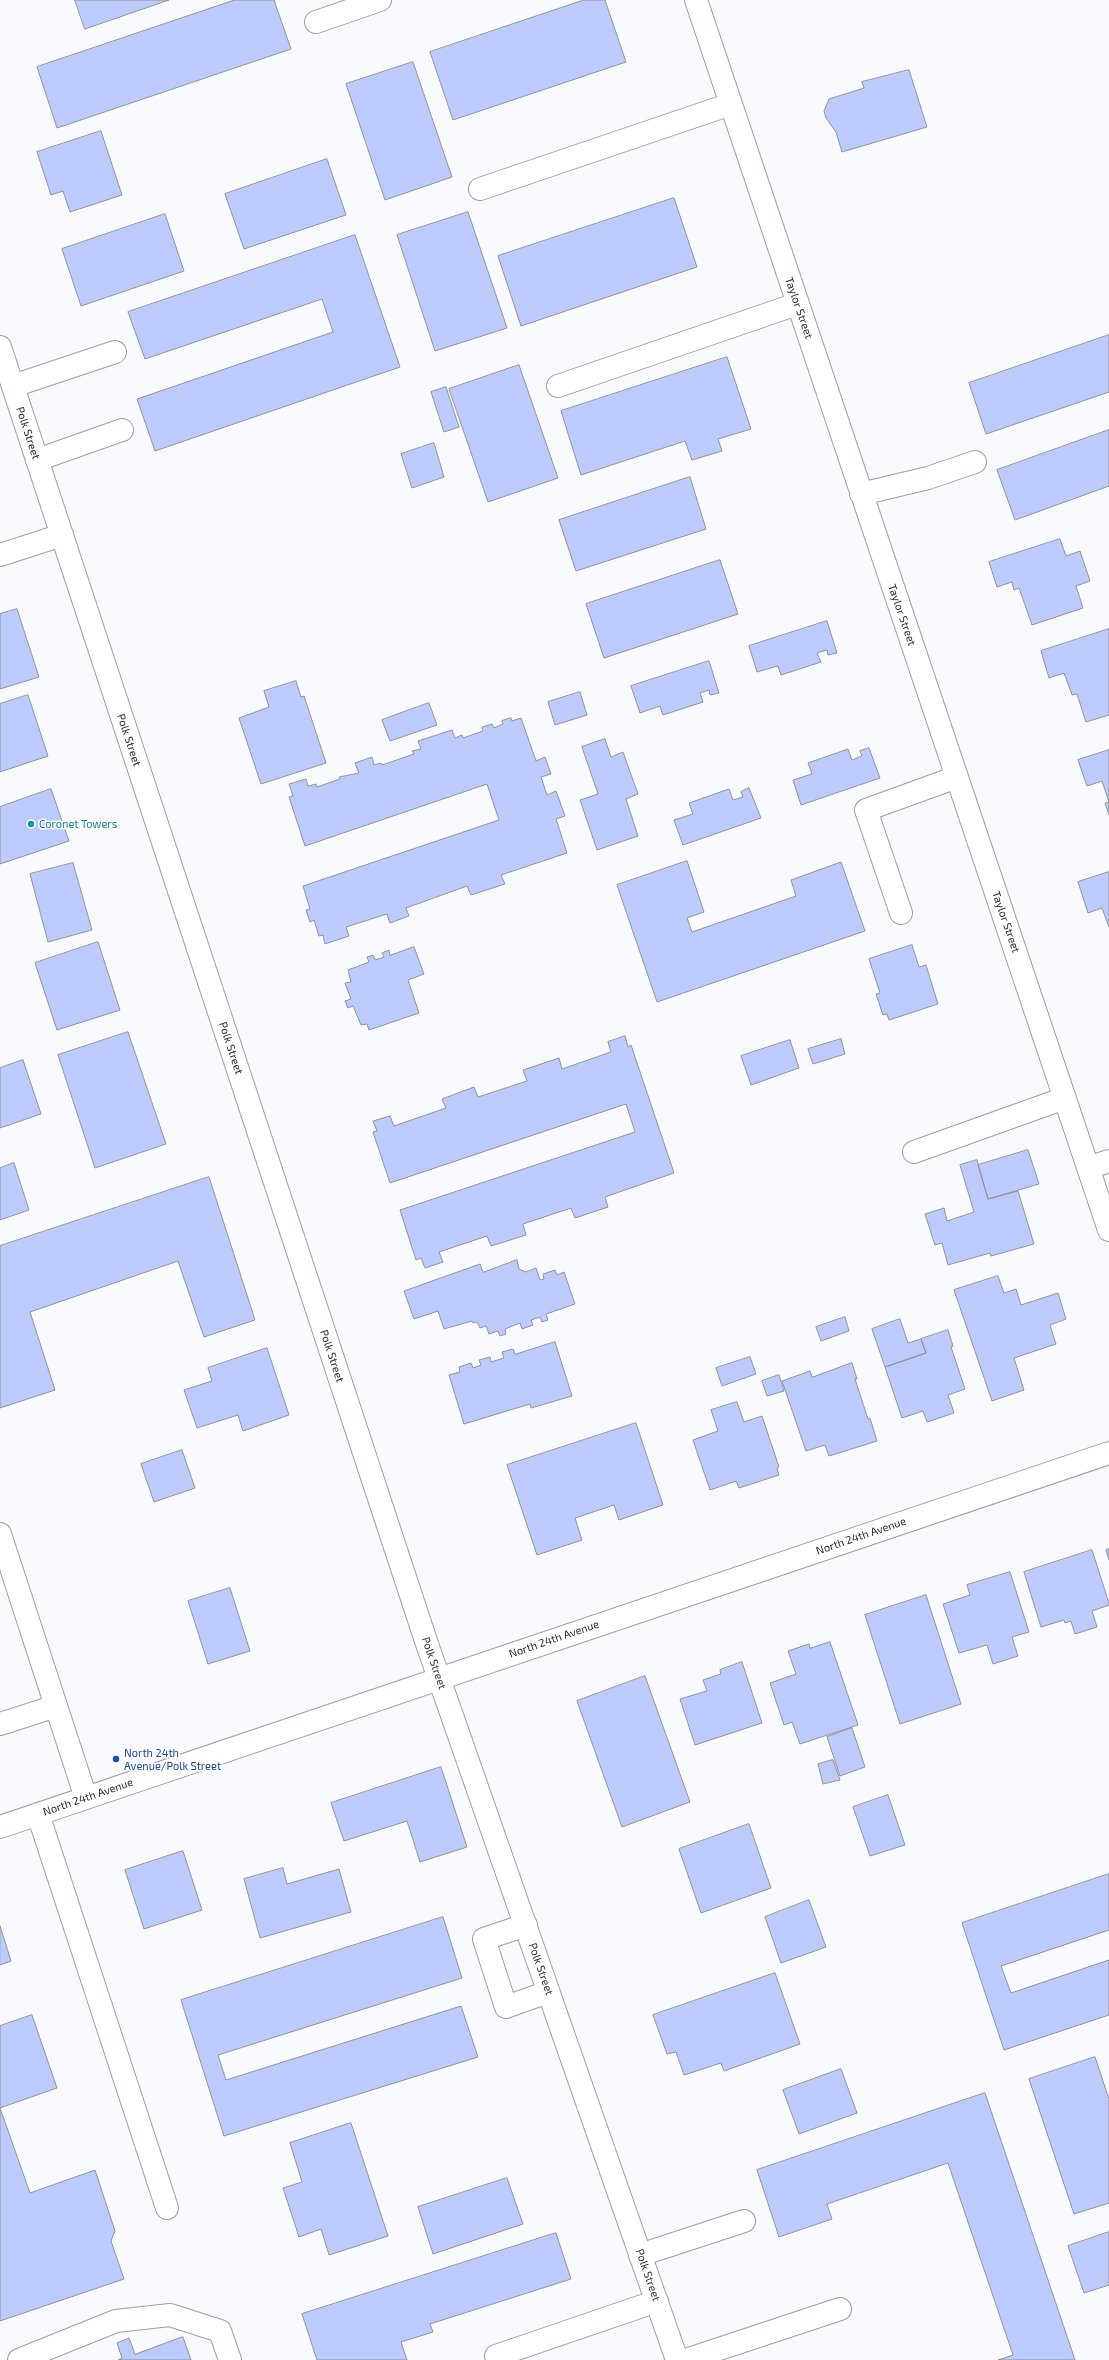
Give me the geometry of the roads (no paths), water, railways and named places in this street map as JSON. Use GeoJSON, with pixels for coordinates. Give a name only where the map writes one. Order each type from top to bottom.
{"type":"FeatureCollection","features":[{"type":"Feature","properties":{"kind":"street"},"geometry":{"type":"LineString","coordinates":[[316,22],[380,0]]}},
{"type":"Feature","properties":{"kind":"street","name":"Taylor Street"},"geometry":{"type":"LineString","coordinates":[[696,0],[1109,1230]]}},
{"type":"Feature","properties":{"kind":"street"},"geometry":{"type":"LineString","coordinates":[[480,190],[730,104]]}},
{"type":"Feature","properties":{"kind":"street"},"geometry":{"type":"LineString","coordinates":[[558,386],[797,304]]}},
{"type":"Feature","properties":{"kind":"street","name":"Polk Street"},"geometry":{"type":"LineString","coordinates":[[0,347],[439,1678],[677,2360]]}},
{"type":"Feature","properties":{"kind":"street"},"geometry":{"type":"LineString","coordinates":[[13,386],[115,352]]}},
{"type":"Feature","properties":{"kind":"street"},"geometry":{"type":"LineString","coordinates":[[37,460],[122,430]]}},
{"type":"Feature","properties":{"kind":"street"},"geometry":{"type":"LineString","coordinates":[[861,494],[928,478],[976,462]]}},
{"type":"Feature","properties":{"kind":"street"},"geometry":{"type":"LineString","coordinates":[[0,555],[62,535]]}},
{"type":"Feature","properties":{"kind":"street"},"geometry":{"type":"LineString","coordinates":[[901,913],[866,810],[957,777]]}},
{"type":"Feature","properties":{"kind":"street"},"geometry":{"type":"LineString","coordinates":[[914,1152],[1065,1098]]}},
{"type":"Feature","properties":{"kind":"street"},"geometry":{"type":"LineString","coordinates":[[1088,1168],[1109,1161]]}},
{"type":"Feature","properties":{"kind":"street","name":"North 24th Avenue"},"geometry":{"type":"LineString","coordinates":[[0,1827],[1109,1453]]}},
{"type":"Feature","properties":{"kind":"street"},"geometry":{"type":"LineString","coordinates":[[0,1537],[86,1798]]}},
{"type":"Feature","properties":{"kind":"street"},"geometry":{"type":"LineString","coordinates":[[0,1724],[56,1706]]}},
{"type":"Feature","properties":{"kind":"street"},"geometry":{"type":"LineString","coordinates":[[38,1814],[167,2208]]}},
{"type":"Feature","properties":{"kind":"street"},"geometry":{"type":"LineString","coordinates":[[526,1925],[484,1939],[506,2007],[548,1992]]}},
{"type":"Feature","properties":{"kind":"street"},"geometry":{"type":"LineString","coordinates":[[640,2255],[744,2221]]}},
{"type":"Feature","properties":{"kind":"street"},"geometry":{"type":"LineString","coordinates":[[496,2356],[657,2301]]}},
{"type":"Feature","properties":{"kind":"street"},"geometry":{"type":"LineString","coordinates":[[686,2360],[840,2309]]}},
{"type":"Feature","properties":{"kind":"street"},"geometry":{"type":"LineString","coordinates":[[19,2360],[116,2321],[170,2315],[220,2331],[230,2360]]}},
{"type":"Feature","properties":{"kind":"place","name":"Coronet Towers"},"geometry":{"type":"Point","coordinates":[31,824]}},
{"type":"Feature","properties":{"kind":"place","name":"North 24th Avenue/Polk Street"},"geometry":{"type":"Point","coordinates":[116,1759]}}]}
